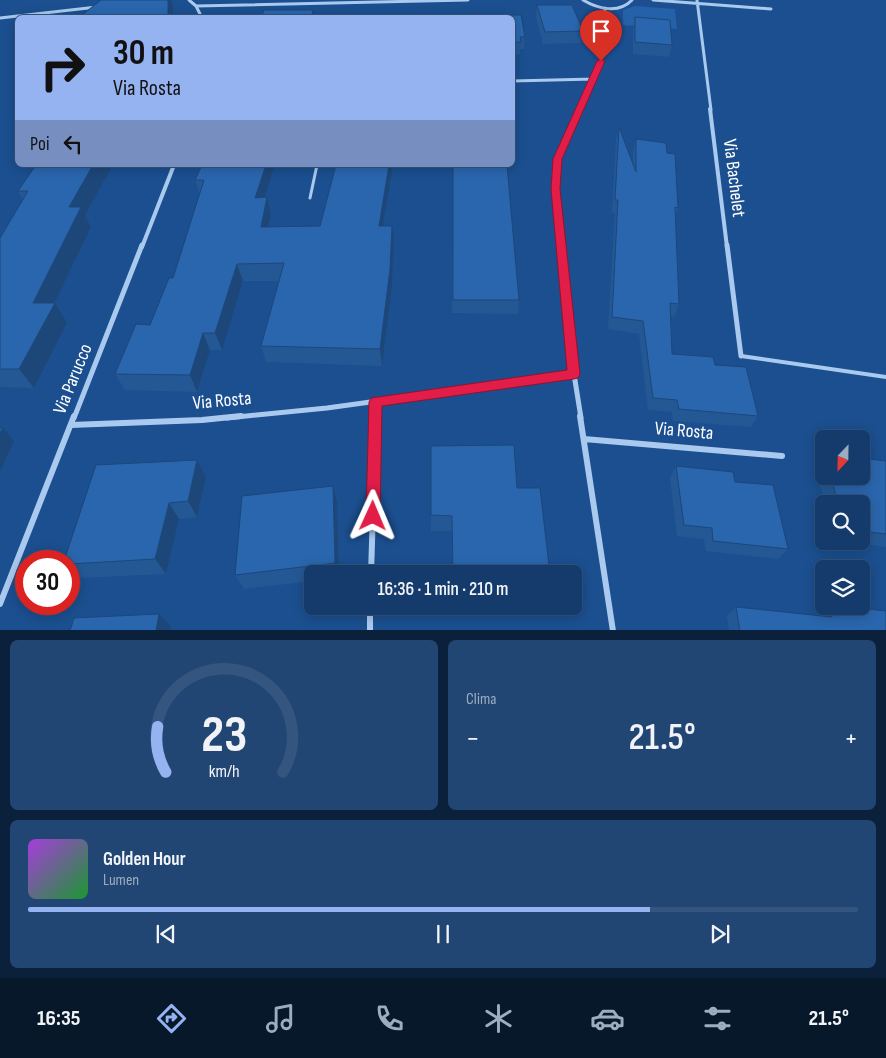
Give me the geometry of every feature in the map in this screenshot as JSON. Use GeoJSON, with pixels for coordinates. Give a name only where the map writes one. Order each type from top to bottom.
{"type":"FeatureCollection","features":[{"type":"Feature","properties":{"kind":"street"},"geometry":{"type":"LineString","coordinates":[[189,0],[196,6],[200,15]]}},
{"type":"Feature","properties":{"kind":"street"},"geometry":{"type":"LineString","coordinates":[[196,6],[468,0]]}},
{"type":"Feature","properties":{"kind":"street"},"geometry":{"type":"LineString","coordinates":[[583,0],[592,6],[605,8],[625,6],[632,0]]}},
{"type":"Feature","properties":{"kind":"street"},"geometry":{"type":"LineString","coordinates":[[653,0],[771,9]]}},
{"type":"Feature","properties":{"kind":"street","name":"Via Bachelet"},"geometry":{"type":"LineString","coordinates":[[697,2],[741,356]]}},
{"type":"Feature","properties":{"kind":"street"},"geometry":{"type":"LineString","coordinates":[[26,15],[105,6]]}},
{"type":"Feature","properties":{"kind":"street"},"geometry":{"type":"LineString","coordinates":[[605,8],[601,61],[558,159],[556,189],[574,374],[613,630]]}},
{"type":"Feature","properties":{"kind":"street"},"geometry":{"type":"LineString","coordinates":[[0,18],[15,16]]}},
{"type":"Feature","properties":{"kind":"street"},"geometry":{"type":"LineString","coordinates":[[515,81],[594,79]]}},
{"type":"Feature","properties":{"kind":"street","name":"Via Parucco"},"geometry":{"type":"LineString","coordinates":[[0,604],[173,167]]}},
{"type":"Feature","properties":{"kind":"street","name":"Via Rosta"},"geometry":{"type":"LineString","coordinates":[[71,425],[202,420],[376,402],[574,374]]}},
{"type":"Feature","properties":{"kind":"street"},"geometry":{"type":"LineString","coordinates":[[371,565],[376,402]]}},
{"type":"Feature","properties":{"kind":"street","name":"Via Rosta"},"geometry":{"type":"LineString","coordinates":[[584,438],[782,456]]}},
{"type":"Feature","properties":{"kind":"street"},"geometry":{"type":"LineString","coordinates":[[370,615],[370,630]]}},
{"type":"Feature","properties":{"kind":"lane"},"geometry":{"type":"LineString","coordinates":[[310,198],[317,167]]}},
{"type":"Feature","properties":{"kind":"lane"},"geometry":{"type":"LineString","coordinates":[[741,356],[886,377]]}},
{"type":"Feature","properties":{"kind":"shaded area"},"geometry":{"type":"Polygon","coordinates":[[[635,6],[675,9],[677,29],[623,25],[623,10],[635,6]]]}},
{"type":"Feature","properties":{"kind":"building"},"geometry":{"type":"Polygon","coordinates":[[[101,0],[168,0],[168,15],[82,15],[101,0]]]}},
{"type":"Feature","properties":{"kind":"building"},"geometry":{"type":"Polygon","coordinates":[[[537,5],[572,5],[583,31],[545,32],[537,5]]]}},
{"type":"Feature","properties":{"kind":"building"},"geometry":{"type":"Polygon","coordinates":[[[264,10],[313,10],[312,15],[262,15],[264,10]]]}},
{"type":"Feature","properties":{"kind":"building"},"geometry":{"type":"Polygon","coordinates":[[[515,15],[521,15],[525,37],[520,37],[521,42],[515,42],[515,15]]]}},
{"type":"Feature","properties":{"kind":"building"},"geometry":{"type":"Polygon","coordinates":[[[635,17],[670,20],[672,45],[635,42],[635,17]]]}},
{"type":"Feature","properties":{"kind":"building"},"geometry":{"type":"Polygon","coordinates":[[[619,127],[636,172],[636,139],[666,143],[667,153],[675,154],[678,208],[675,207],[679,304],[670,303],[672,354],[713,357],[715,365],[746,367],[758,416],[679,409],[677,400],[653,398],[643,321],[612,317],[618,200],[615,200],[619,127]]]}},
{"type":"Feature","properties":{"kind":"building"},"geometry":{"type":"Polygon","coordinates":[[[35,167],[92,167],[69,207],[81,207],[33,303],[55,303],[19,369],[0,369],[0,238],[28,191],[18,191],[35,167]]]}},
{"type":"Feature","properties":{"kind":"building"},"geometry":{"type":"Polygon","coordinates":[[[201,167],[265,167],[255,198],[267,197],[261,227],[320,226],[335,167],[389,167],[379,226],[392,226],[390,269],[380,349],[261,346],[284,263],[237,264],[215,333],[203,333],[190,375],[115,374],[136,324],[150,325],[169,278],[173,278],[204,180],[195,180],[201,167]]]}},
{"type":"Feature","properties":{"kind":"building"},"geometry":{"type":"Polygon","coordinates":[[[453,167],[507,167],[519,300],[453,300],[453,167]]]}},
{"type":"Feature","properties":{"kind":"building"},"geometry":{"type":"Polygon","coordinates":[[[514,445],[517,488],[540,488],[549,565],[453,565],[452,516],[431,515],[431,446],[514,445]]]}},
{"type":"Feature","properties":{"kind":"building"},"geometry":{"type":"Polygon","coordinates":[[[870,459],[886,461],[886,534],[870,532],[870,495],[836,495],[833,485],[870,485],[870,459]]]}},
{"type":"Feature","properties":{"kind":"building"},"geometry":{"type":"Polygon","coordinates":[[[197,460],[188,501],[169,503],[155,559],[80,563],[80,550],[68,550],[96,465],[197,460]]]}},
{"type":"Feature","properties":{"kind":"building"},"geometry":{"type":"Polygon","coordinates":[[[676,466],[733,472],[735,482],[773,485],[788,549],[713,541],[712,528],[684,525],[676,466]]]}},
{"type":"Feature","properties":{"kind":"building"},"geometry":{"type":"Polygon","coordinates":[[[333,486],[335,563],[304,565],[304,567],[235,575],[242,496],[333,486]]]}},
{"type":"Feature","properties":{"kind":"building"},"geometry":{"type":"Polygon","coordinates":[[[736,607],[832,617],[831,615],[870,615],[870,609],[886,611],[886,630],[740,630],[736,607]]]}},
{"type":"Feature","properties":{"kind":"building"},"geometry":{"type":"Polygon","coordinates":[[[159,614],[156,630],[70,630],[74,618],[159,614]]]}},
{"type":"Feature","properties":{"kind":"route"},"geometry":{"type":"LineString","coordinates":[[373,516],[376,402],[574,374],[556,189],[558,159],[601,61]]}}]}
